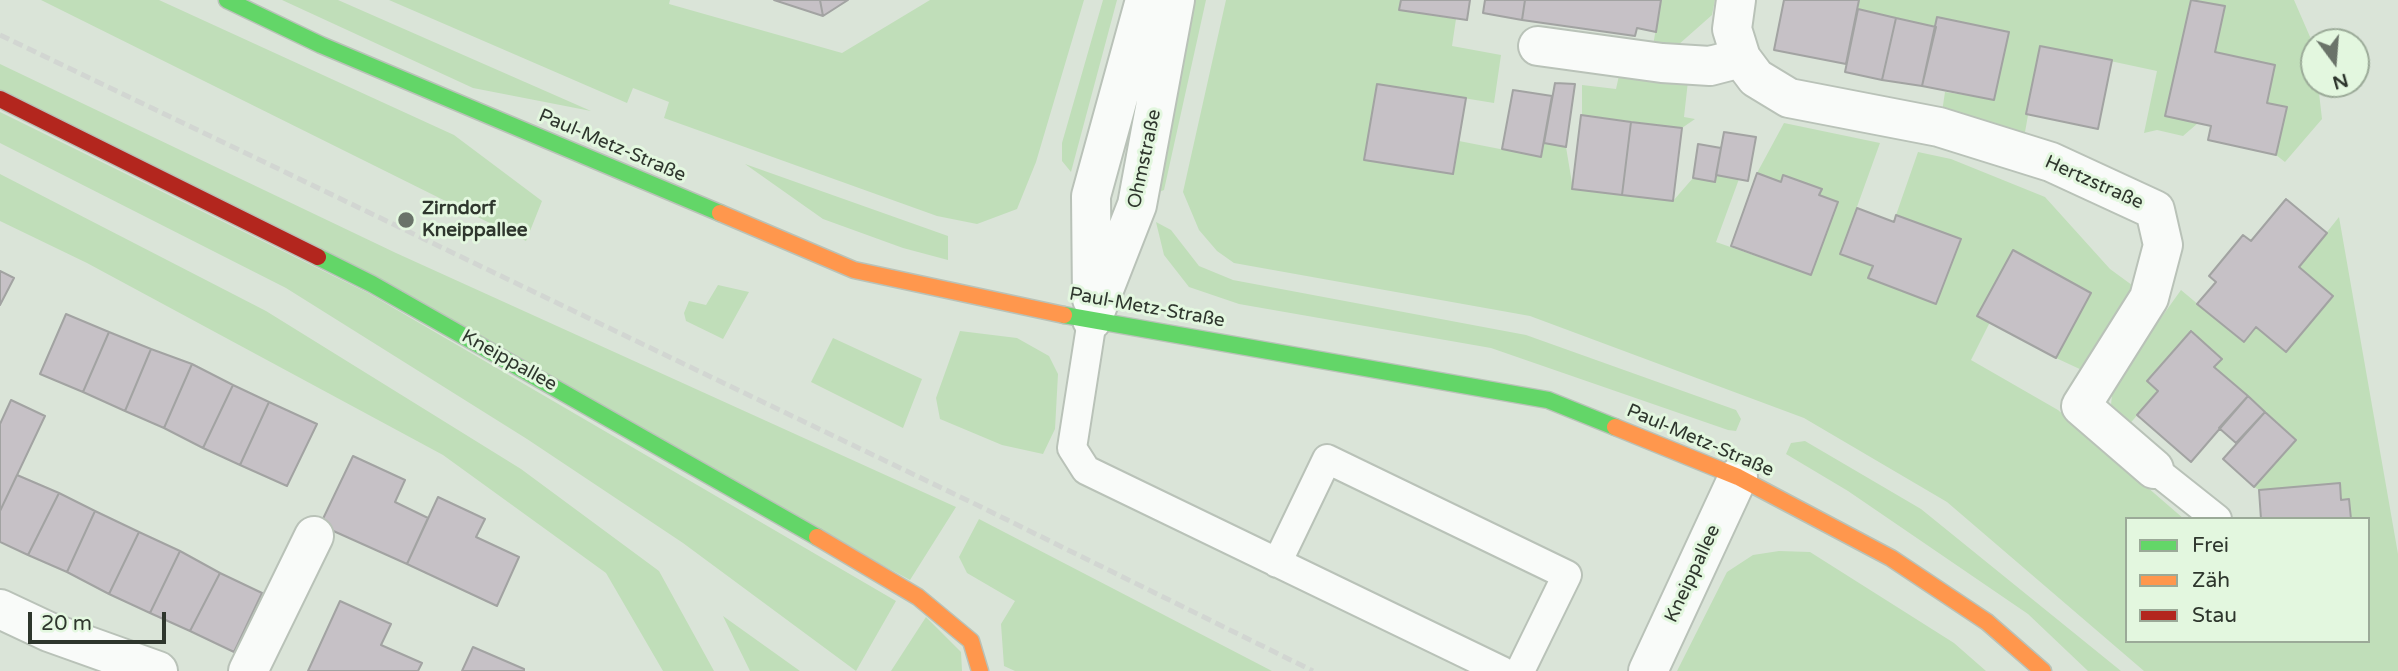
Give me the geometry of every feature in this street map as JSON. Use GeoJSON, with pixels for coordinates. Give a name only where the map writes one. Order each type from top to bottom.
{"type":"FeatureCollection","features":[{"type":"Feature","properties":{"kind":"street","name":"Paul-Metz-Straße"},"geometry":{"type":"LineString","coordinates":[[227,0],[359,62],[854,270],[955,294],[1093,320],[1548,400],[1738,477],[1891,558],[1986,622],[2043,671]]}},
{"type":"Feature","properties":{"kind":"street","name":"Ohmstraße"},"geometry":{"type":"LineString","coordinates":[[1093,320],[1091,196],[1145,0]]}},
{"type":"Feature","properties":{"kind":"street","name":"Ohmstraße"},"geometry":{"type":"LineString","coordinates":[[1093,320],[1138,205],[1175,0]]}},
{"type":"Feature","properties":{"kind":"street","name":"Hertzstraße"},"geometry":{"type":"LineString","coordinates":[[1736,0],[1732,29],[1741,58],[1756,78],[1789,98],[1939,127],[2051,162],[2155,210],[2163,245],[2150,298],[2081,406],[2154,469]]}},
{"type":"Feature","properties":{"kind":"street"},"geometry":{"type":"LineString","coordinates":[[1538,46],[1662,64],[1710,66],[1741,58]]}},
{"type":"Feature","properties":{"kind":"street","name":"Kneippallee"},"geometry":{"type":"LineString","coordinates":[[0,99],[372,284],[731,486],[918,597],[971,641],[980,671]]}},
{"type":"Feature","properties":{"kind":"street","name":"Kneippallee"},"geometry":{"type":"LineString","coordinates":[[1648,671],[1738,477]]}},
{"type":"Feature","properties":{"kind":"street"},"geometry":{"type":"LineString","coordinates":[[248,671],[314,536]]}},
{"type":"Feature","properties":{"kind":"street"},"geometry":{"type":"LineString","coordinates":[[0,609],[49,632],[158,671]]}},
{"type":"Feature","properties":{"kind":"lane"},"geometry":{"type":"LineString","coordinates":[[1093,320],[1072,448],[1086,470],[1502,671]]}},
{"type":"Feature","properties":{"kind":"lane"},"geometry":{"type":"LineString","coordinates":[[1278,563],[1327,459],[1567,575],[1520,671]]}},
{"type":"Feature","properties":{"kind":"lane"},"geometry":{"type":"LineString","coordinates":[[2154,469],[2214,517]]}},
{"type":"Feature","properties":{"kind":"green space"},"geometry":{"type":"Polygon","coordinates":[[[41,0],[159,0],[454,135],[542,201],[526,241],[41,0]]]}},
{"type":"Feature","properties":{"kind":"green space"},"geometry":{"type":"Polygon","coordinates":[[[282,0],[338,0],[591,111],[473,88],[282,0]]]}},
{"type":"Feature","properties":{"kind":"green space"},"geometry":{"type":"Polygon","coordinates":[[[389,0],[670,0],[669,4],[842,53],[930,0],[1084,0],[1036,162],[1017,209],[977,224],[937,216],[664,118],[669,102],[633,88],[627,103],[389,0]]]}},
{"type":"Feature","properties":{"kind":"green space"},"geometry":{"type":"Polygon","coordinates":[[[1103,0],[1117,0],[1071,172],[1062,161],[1062,143],[1103,0]]]}},
{"type":"Feature","properties":{"kind":"green space"},"geometry":{"type":"Polygon","coordinates":[[[1190,0],[1206,0],[1164,190],[1154,194],[1190,0]]]}},
{"type":"Feature","properties":{"kind":"green space"},"geometry":{"type":"Polygon","coordinates":[[[1226,0],[1401,0],[1400,10],[1456,19],[1452,46],[1501,55],[1494,103],[1377,84],[1365,160],[1453,174],[1459,141],[1541,157],[1544,143],[1566,147],[1573,189],[1673,201],[1693,178],[1715,182],[1716,175],[1739,179],[1716,242],[1811,275],[1837,202],[1819,195],[1821,189],[1784,175],[1781,182],[1757,173],[1784,123],[1880,143],[1840,254],[1873,266],[1868,277],[1936,303],[1960,239],[1896,215],[1918,152],[1951,159],[2045,197],[2110,269],[2136,288],[2084,371],[2056,358],[2091,293],[2013,251],[1990,322],[1971,360],[2058,410],[2182,517],[2125,517],[2125,643],[2370,643],[2370,517],[2351,517],[2349,499],[2341,500],[2339,483],[2259,490],[2254,487],[2296,439],[2214,367],[2222,358],[2190,331],[2148,381],[2158,391],[2127,427],[2110,415],[2113,385],[2181,290],[2243,342],[2256,327],[2285,351],[2299,267],[2339,217],[2398,554],[2398,671],[2144,671],[1947,502],[1804,418],[1530,316],[1234,263],[1217,251],[1199,230],[1183,192],[1226,0]]]}},
{"type":"Feature","properties":{"kind":"green space"},"geometry":{"type":"Polygon","coordinates":[[[1661,0],[1715,0],[1712,15],[1669,53],[1652,51],[1661,0]]]}},
{"type":"Feature","properties":{"kind":"green space"},"geometry":{"type":"Polygon","coordinates":[[[1859,0],[2191,0],[2165,116],[2198,123],[2183,136],[2157,130],[2144,133],[2157,71],[2040,46],[2024,138],[1942,112],[1945,92],[1994,99],[2009,32],[1937,17],[1936,27],[1858,9],[1859,0]]]}},
{"type":"Feature","properties":{"kind":"green space"},"geometry":{"type":"Polygon","coordinates":[[[2194,0],[2294,0],[2306,28],[2300,28],[2300,98],[2320,98],[2322,119],[2285,162],[2276,155],[2286,108],[2267,103],[2275,65],[2215,52],[2225,7],[2194,0]]]}},
{"type":"Feature","properties":{"kind":"green space"},"geometry":{"type":"Polygon","coordinates":[[[0,64],[396,253],[956,507],[910,580],[0,90],[0,64]]]}},
{"type":"Feature","properties":{"kind":"green space"},"geometry":{"type":"Polygon","coordinates":[[[1620,71],[1688,81],[1684,117],[1695,119],[1682,128],[1582,115],[1582,85],[1616,89],[1620,71]]]}},
{"type":"Feature","properties":{"kind":"green space"},"geometry":{"type":"Polygon","coordinates":[[[0,112],[368,293],[896,601],[856,671],[683,543],[527,439],[286,288],[0,143],[0,112]]]}},
{"type":"Feature","properties":{"kind":"green space"},"geometry":{"type":"Polygon","coordinates":[[[745,164],[948,236],[948,260],[903,248],[823,219],[745,164]]]}},
{"type":"Feature","properties":{"kind":"green space"},"geometry":{"type":"Polygon","coordinates":[[[0,174],[266,311],[521,469],[659,571],[714,671],[663,671],[606,573],[443,455],[87,263],[0,221],[0,174]]]}},
{"type":"Feature","properties":{"kind":"green space"},"geometry":{"type":"Polygon","coordinates":[[[1156,222],[1171,230],[1199,266],[1233,280],[1526,335],[1736,410],[1741,419],[1736,431],[1728,430],[1491,348],[1239,304],[1189,287],[1164,255],[1156,222]]]}},
{"type":"Feature","properties":{"kind":"green space"},"geometry":{"type":"Polygon","coordinates":[[[718,285],[749,292],[723,339],[686,321],[684,313],[689,301],[706,305],[718,285]]]}},
{"type":"Feature","properties":{"kind":"green space"},"geometry":{"type":"Polygon","coordinates":[[[960,331],[1017,338],[1049,356],[1058,374],[1055,429],[1043,454],[1002,445],[940,419],[936,398],[960,331]]]}},
{"type":"Feature","properties":{"kind":"green space"},"geometry":{"type":"Polygon","coordinates":[[[833,338],[922,379],[903,428],[811,382],[833,338]]]}},
{"type":"Feature","properties":{"kind":"green space"},"geometry":{"type":"Polygon","coordinates":[[[1805,441],[1921,509],[2121,671],[2088,671],[2028,614],[1848,491],[1786,454],[1791,443],[1805,441]]]}},
{"type":"Feature","properties":{"kind":"green space"},"geometry":{"type":"Polygon","coordinates":[[[979,519],[1272,671],[1015,671],[1004,666],[1001,624],[1015,601],[967,573],[959,557],[979,519]]]}},
{"type":"Feature","properties":{"kind":"green space"},"geometry":{"type":"Polygon","coordinates":[[[1779,551],[1810,552],[1954,643],[1986,671],[1677,671],[1727,572],[1753,555],[1779,551]]]}},
{"type":"Feature","properties":{"kind":"green space"},"geometry":{"type":"Polygon","coordinates":[[[723,616],[800,671],[750,671],[723,616]]]}},
{"type":"Feature","properties":{"kind":"green space"},"geometry":{"type":"Polygon","coordinates":[[[926,617],[961,652],[962,671],[891,671],[926,617]]]}},
{"type":"Feature","properties":{"kind":"building"},"geometry":{"type":"Polygon","coordinates":[[[774,0],[820,0],[823,16],[774,0]]]}},
{"type":"Feature","properties":{"kind":"building"},"geometry":{"type":"Polygon","coordinates":[[[820,0],[848,0],[823,16],[820,0]]]}},
{"type":"Feature","properties":{"kind":"building"},"geometry":{"type":"Polygon","coordinates":[[[1401,0],[1470,0],[1467,20],[1399,10],[1401,0]]]}},
{"type":"Feature","properties":{"kind":"building"},"geometry":{"type":"Polygon","coordinates":[[[1485,0],[1525,0],[1522,20],[1483,13],[1485,0]]]}},
{"type":"Feature","properties":{"kind":"building"},"geometry":{"type":"Polygon","coordinates":[[[1525,0],[1661,0],[1656,32],[1637,28],[1635,36],[1522,20],[1525,0]]]}},
{"type":"Feature","properties":{"kind":"building"},"geometry":{"type":"Polygon","coordinates":[[[1784,0],[1859,0],[1846,64],[1774,50],[1784,0]]]}},
{"type":"Feature","properties":{"kind":"building"},"geometry":{"type":"Polygon","coordinates":[[[2191,0],[2225,6],[2215,52],[2275,65],[2267,103],[2287,107],[2276,155],[2208,140],[2211,126],[2165,116],[2191,0]]]}},
{"type":"Feature","properties":{"kind":"building"},"geometry":{"type":"Polygon","coordinates":[[[1858,9],[1896,18],[1882,80],[1845,72],[1858,9]]]}},
{"type":"Feature","properties":{"kind":"building"},"geometry":{"type":"Polygon","coordinates":[[[1937,17],[2009,32],[1994,100],[1922,86],[1937,17]]]}},
{"type":"Feature","properties":{"kind":"building"},"geometry":{"type":"Polygon","coordinates":[[[1896,18],[1936,27],[1922,86],[1882,80],[1896,18]]]}},
{"type":"Feature","properties":{"kind":"building"},"geometry":{"type":"Polygon","coordinates":[[[2040,46],[2112,60],[2098,129],[2026,114],[2040,46]]]}},
{"type":"Feature","properties":{"kind":"building"},"geometry":{"type":"Polygon","coordinates":[[[1555,83],[1575,84],[1566,147],[1544,143],[1555,83]]]}},
{"type":"Feature","properties":{"kind":"building"},"geometry":{"type":"Polygon","coordinates":[[[1377,84],[1466,98],[1453,174],[1364,160],[1377,84]]]}},
{"type":"Feature","properties":{"kind":"building"},"geometry":{"type":"Polygon","coordinates":[[[1513,90],[1552,96],[1541,157],[1502,149],[1513,90]]]}},
{"type":"Feature","properties":{"kind":"building"},"geometry":{"type":"Polygon","coordinates":[[[1581,115],[1631,122],[1622,195],[1572,189],[1581,115]]]}},
{"type":"Feature","properties":{"kind":"building"},"geometry":{"type":"Polygon","coordinates":[[[1631,122],[1682,128],[1673,201],[1622,195],[1631,122]]]}},
{"type":"Feature","properties":{"kind":"building"},"geometry":{"type":"Polygon","coordinates":[[[1724,132],[1756,137],[1748,181],[1716,175],[1724,132]]]}},
{"type":"Feature","properties":{"kind":"building"},"geometry":{"type":"Polygon","coordinates":[[[1698,144],[1721,148],[1715,182],[1693,178],[1698,144]]]}},
{"type":"Feature","properties":{"kind":"building"},"geometry":{"type":"Polygon","coordinates":[[[1757,173],[1781,182],[1783,175],[1822,189],[1819,195],[1838,202],[1811,275],[1731,246],[1757,173]]]}},
{"type":"Feature","properties":{"kind":"building"},"geometry":{"type":"Polygon","coordinates":[[[2286,199],[2327,233],[2299,267],[2333,296],[2286,352],[2256,327],[2244,342],[2197,304],[2216,282],[2209,276],[2243,235],[2251,241],[2286,199]]]}},
{"type":"Feature","properties":{"kind":"building"},"geometry":{"type":"Polygon","coordinates":[[[1857,208],[1894,222],[1896,215],[1961,239],[1936,304],[1868,278],[1873,266],[1840,254],[1857,208]]]}},
{"type":"Feature","properties":{"kind":"building"},"geometry":{"type":"Polygon","coordinates":[[[2013,250],[2091,293],[2056,358],[1977,316],[2013,250]]]}},
{"type":"Feature","properties":{"kind":"building"},"geometry":{"type":"Polygon","coordinates":[[[0,271],[14,278],[0,305],[0,271]]]}},
{"type":"Feature","properties":{"kind":"building"},"geometry":{"type":"Polygon","coordinates":[[[66,314],[109,332],[83,392],[40,374],[66,314]]]}},
{"type":"Feature","properties":{"kind":"building"},"geometry":{"type":"Polygon","coordinates":[[[2191,331],[2222,359],[2214,367],[2248,396],[2191,462],[2137,415],[2158,391],[2147,381],[2191,331]]]}},
{"type":"Feature","properties":{"kind":"building"},"geometry":{"type":"Polygon","coordinates":[[[109,332],[151,349],[125,411],[83,392],[109,332]]]}},
{"type":"Feature","properties":{"kind":"building"},"geometry":{"type":"Polygon","coordinates":[[[151,349],[192,364],[164,428],[125,411],[151,349]]]}},
{"type":"Feature","properties":{"kind":"building"},"geometry":{"type":"Polygon","coordinates":[[[192,364],[233,385],[203,448],[164,428],[192,364]]]}},
{"type":"Feature","properties":{"kind":"building"},"geometry":{"type":"Polygon","coordinates":[[[233,385],[269,402],[240,465],[203,448],[233,385]]]}},
{"type":"Feature","properties":{"kind":"building"},"geometry":{"type":"Polygon","coordinates":[[[2248,396],[2265,412],[2236,443],[2219,428],[2248,396]]]}},
{"type":"Feature","properties":{"kind":"building"},"geometry":{"type":"Polygon","coordinates":[[[11,400],[45,416],[0,511],[0,424],[11,400]]]}},
{"type":"Feature","properties":{"kind":"building"},"geometry":{"type":"Polygon","coordinates":[[[269,402],[317,424],[287,486],[240,465],[269,402]]]}},
{"type":"Feature","properties":{"kind":"building"},"geometry":{"type":"Polygon","coordinates":[[[2265,412],[2296,440],[2254,487],[2223,459],[2265,412]]]}},
{"type":"Feature","properties":{"kind":"building"},"geometry":{"type":"Polygon","coordinates":[[[353,456],[405,480],[395,502],[428,518],[407,564],[320,525],[353,456]]]}},
{"type":"Feature","properties":{"kind":"building"},"geometry":{"type":"Polygon","coordinates":[[[17,475],[59,493],[28,555],[0,542],[0,511],[17,475]]]}},
{"type":"Feature","properties":{"kind":"building"},"geometry":{"type":"Polygon","coordinates":[[[2340,483],[2341,500],[2349,499],[2351,517],[2261,517],[2259,490],[2340,483]]]}},
{"type":"Feature","properties":{"kind":"building"},"geometry":{"type":"Polygon","coordinates":[[[59,493],[95,511],[67,572],[28,555],[59,493]]]}},
{"type":"Feature","properties":{"kind":"building"},"geometry":{"type":"Polygon","coordinates":[[[438,497],[485,519],[476,537],[519,557],[497,606],[407,564],[438,497]]]}},
{"type":"Feature","properties":{"kind":"building"},"geometry":{"type":"Polygon","coordinates":[[[95,511],[139,532],[109,594],[67,572],[95,511]]]}},
{"type":"Feature","properties":{"kind":"building"},"geometry":{"type":"Polygon","coordinates":[[[139,532],[180,551],[150,613],[109,594],[139,532]]]}},
{"type":"Feature","properties":{"kind":"building"},"geometry":{"type":"Polygon","coordinates":[[[180,551],[220,573],[190,631],[150,613],[180,551]]]}},
{"type":"Feature","properties":{"kind":"building"},"geometry":{"type":"Polygon","coordinates":[[[220,573],[262,593],[234,652],[190,631],[220,573]]]}},
{"type":"Feature","properties":{"kind":"building"},"geometry":{"type":"Polygon","coordinates":[[[340,601],[391,624],[381,645],[422,663],[418,671],[308,671],[340,601]]]}},
{"type":"Feature","properties":{"kind":"building"},"geometry":{"type":"Polygon","coordinates":[[[473,647],[524,669],[524,671],[462,671],[473,647]]]}},
{"type":"Feature","properties":{"kind":"railway"},"geometry":{"type":"LineString","coordinates":[[0,35],[973,503],[1313,671]]}},
{"type":"Feature","properties":{"kind":"traffic: fast"},"geometry":{"type":"LineString","coordinates":[[227,0],[321,45],[720,213]]}},
{"type":"Feature","properties":{"kind":"traffic: fast"},"geometry":{"type":"LineString","coordinates":[[318,257],[372,284],[817,537]]}},
{"type":"Feature","properties":{"kind":"traffic: fast"},"geometry":{"type":"LineString","coordinates":[[1064,315],[1548,400],[1615,427]]}},
{"type":"Feature","properties":{"kind":"traffic: slow"},"geometry":{"type":"LineString","coordinates":[[720,213],[854,270],[1064,315]]}},
{"type":"Feature","properties":{"kind":"traffic: slow"},"geometry":{"type":"LineString","coordinates":[[1615,427],[1738,477],[1891,558],[1987,622],[2043,671]]}},
{"type":"Feature","properties":{"kind":"traffic: slow"},"geometry":{"type":"LineString","coordinates":[[817,537],[918,597],[971,641],[980,671]]}},
{"type":"Feature","properties":{"kind":"traffic: jam"},"geometry":{"type":"LineString","coordinates":[[0,99],[318,257]]}},
{"type":"Feature","properties":{"kind":"place","name":"Zirndorf Kneippallee"},"geometry":{"type":"Point","coordinates":[406,220]}}]}
